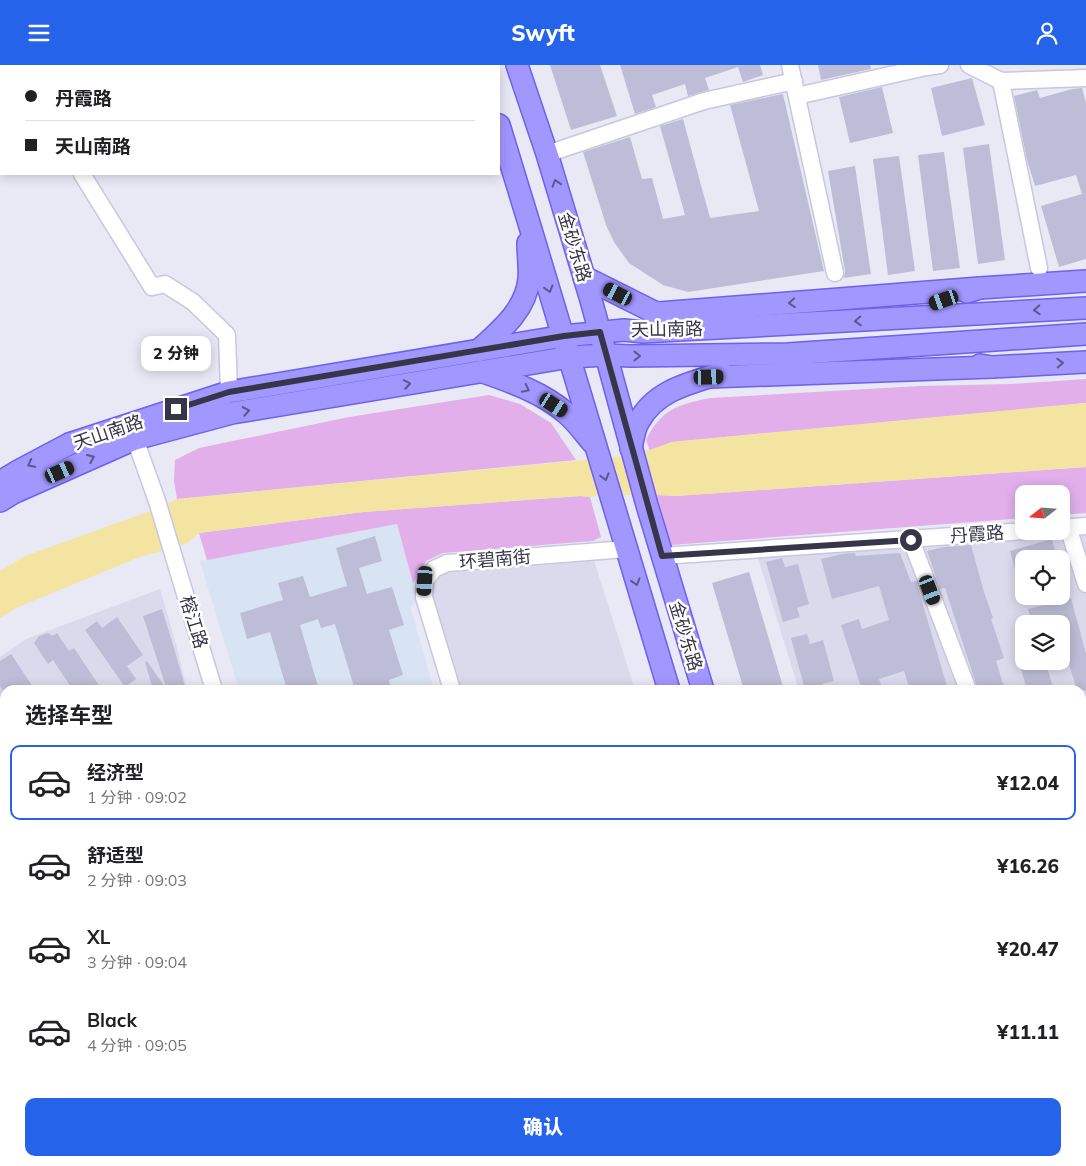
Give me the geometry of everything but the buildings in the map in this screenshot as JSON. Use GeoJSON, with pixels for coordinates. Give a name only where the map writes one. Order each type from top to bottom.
{"type":"FeatureCollection","features":[{"type":"Feature","properties":{"kind":"main road","name":"金砂东路"},"geometry":{"type":"LineString","coordinates":[[517,65],[547,153],[584,277],[647,505],[701,685]]}},
{"type":"Feature","properties":{"kind":"main road","name":"金砂东路"},"geometry":{"type":"LineString","coordinates":[[500,128],[667,685]]}},
{"type":"Feature","properties":{"kind":"main road"},"geometry":{"type":"LineString","coordinates":[[528,218],[529,279],[522,303],[479,361],[566,413],[597,449]]}},
{"type":"Feature","properties":{"kind":"main road"},"geometry":{"type":"LineString","coordinates":[[584,277],[659,313],[706,329]]}},
{"type":"Feature","properties":{"kind":"main road"},"geometry":{"type":"LineString","coordinates":[[659,313],[1086,281]]}},
{"type":"Feature","properties":{"kind":"main road"},"geometry":{"type":"LineString","coordinates":[[889,319],[980,288]]}},
{"type":"Feature","properties":{"kind":"main road","name":"天山南路"},"geometry":{"type":"LineString","coordinates":[[0,501],[13,493],[135,439],[232,413],[479,361],[564,336],[624,329],[643,332],[1086,308]]}},
{"type":"Feature","properties":{"kind":"main road","name":"天山南路"},"geometry":{"type":"LineString","coordinates":[[0,482],[69,444],[229,392],[479,361],[606,355],[788,355],[1086,334]]}},
{"type":"Feature","properties":{"kind":"main road","name":"天山南路"},"geometry":{"type":"LineString","coordinates":[[873,349],[992,367]]}},
{"type":"Feature","properties":{"kind":"main road"},"geometry":{"type":"LineString","coordinates":[[631,448],[638,423],[650,405],[665,393],[687,383],[788,355]]}},
{"type":"Feature","properties":{"kind":"main road","name":"天山南路"},"geometry":{"type":"LineString","coordinates":[[709,377],[1086,362]]}},
{"type":"Feature","properties":{"kind":"street"},"geometry":{"type":"LineString","coordinates":[[547,153],[704,101],[794,81],[940,65]]}},
{"type":"Feature","properties":{"kind":"street"},"geometry":{"type":"LineString","coordinates":[[969,65],[1001,81],[1086,77]]}},
{"type":"Feature","properties":{"kind":"street"},"geometry":{"type":"LineString","coordinates":[[794,81],[835,273]]}},
{"type":"Feature","properties":{"kind":"street"},"geometry":{"type":"LineString","coordinates":[[1001,81],[1039,268]]}},
{"type":"Feature","properties":{"kind":"street"},"geometry":{"type":"LineString","coordinates":[[83,175],[152,287],[165,284],[193,302],[227,335],[229,392]]}},
{"type":"Feature","properties":{"kind":"street","name":"榕江路"},"geometry":{"type":"LineString","coordinates":[[135,439],[157,501],[212,685]]}},
{"type":"Feature","properties":{"kind":"street"},"geometry":{"type":"LineString","coordinates":[[1070,527],[1086,526]]}},
{"type":"Feature","properties":{"kind":"street","name":"丹霞路"},"geometry":{"type":"LineString","coordinates":[[662,556],[1015,532]]}},
{"type":"Feature","properties":{"kind":"street"},"geometry":{"type":"LineString","coordinates":[[911,540],[966,685]]}},
{"type":"Feature","properties":{"kind":"street"},"geometry":{"type":"LineString","coordinates":[[1070,540],[1086,584]]}},
{"type":"Feature","properties":{"kind":"street","name":"环碧南街"},"geometry":{"type":"LineString","coordinates":[[450,685],[424,597],[425,581],[434,569],[447,563],[626,549]]}},
{"type":"Feature","properties":{"kind":"shaded area"},"geometry":{"type":"Polygon","coordinates":[[[1086,379],[1086,403],[672,442],[650,451],[646,440],[658,421],[672,410],[689,403],[711,398],[1086,379]]]}},
{"type":"Feature","properties":{"kind":"shaded area"},"geometry":{"type":"Polygon","coordinates":[[[489,395],[520,404],[551,423],[576,460],[177,499],[174,481],[175,460],[199,448],[349,417],[489,395]]]}},
{"type":"Feature","properties":{"kind":"shaded area"},"geometry":{"type":"Polygon","coordinates":[[[1086,403],[1086,467],[676,496],[657,495],[647,497],[608,493],[590,497],[580,496],[363,512],[199,533],[187,543],[142,556],[16,608],[0,618],[0,571],[25,556],[159,508],[177,499],[635,455],[672,442],[1086,403]]]}},
{"type":"Feature","properties":{"kind":"shaded area"},"geometry":{"type":"Polygon","coordinates":[[[1086,467],[1086,513],[1070,514],[1070,485],[1015,485],[1015,519],[671,545],[657,495],[676,496],[1086,467]]]}},
{"type":"Feature","properties":{"kind":"shaded area"},"geometry":{"type":"Polygon","coordinates":[[[580,496],[590,497],[601,537],[593,541],[443,553],[426,561],[413,583],[397,524],[207,560],[199,533],[363,512],[580,496]]]}},
{"type":"Feature","properties":{"kind":"shaded area"},"geometry":{"type":"Polygon","coordinates":[[[397,524],[419,603],[410,606],[433,685],[237,685],[200,561],[397,524]]]}},
{"type":"Feature","properties":{"kind":"shaded area"},"geometry":{"type":"Polygon","coordinates":[[[1086,534],[1086,685],[972,685],[921,548],[1015,540],[1070,540],[1070,535],[1086,534]]]}},
{"type":"Feature","properties":{"kind":"shaded area"},"geometry":{"type":"Polygon","coordinates":[[[906,548],[958,685],[797,685],[757,555],[906,548]]]}},
{"type":"Feature","properties":{"kind":"shaded area"},"geometry":{"type":"Polygon","coordinates":[[[592,554],[633,685],[459,685],[430,589],[438,571],[592,554]]]}},
{"type":"Feature","properties":{"kind":"shaded area"},"geometry":{"type":"Polygon","coordinates":[[[160,589],[186,685],[0,685],[0,657],[26,639],[160,589]]]}},
{"type":"Feature","properties":{"kind":"route"},"geometry":{"type":"LineString","coordinates":[[176,409],[229,392],[564,336],[600,332],[662,556],[911,540]]}}]}
